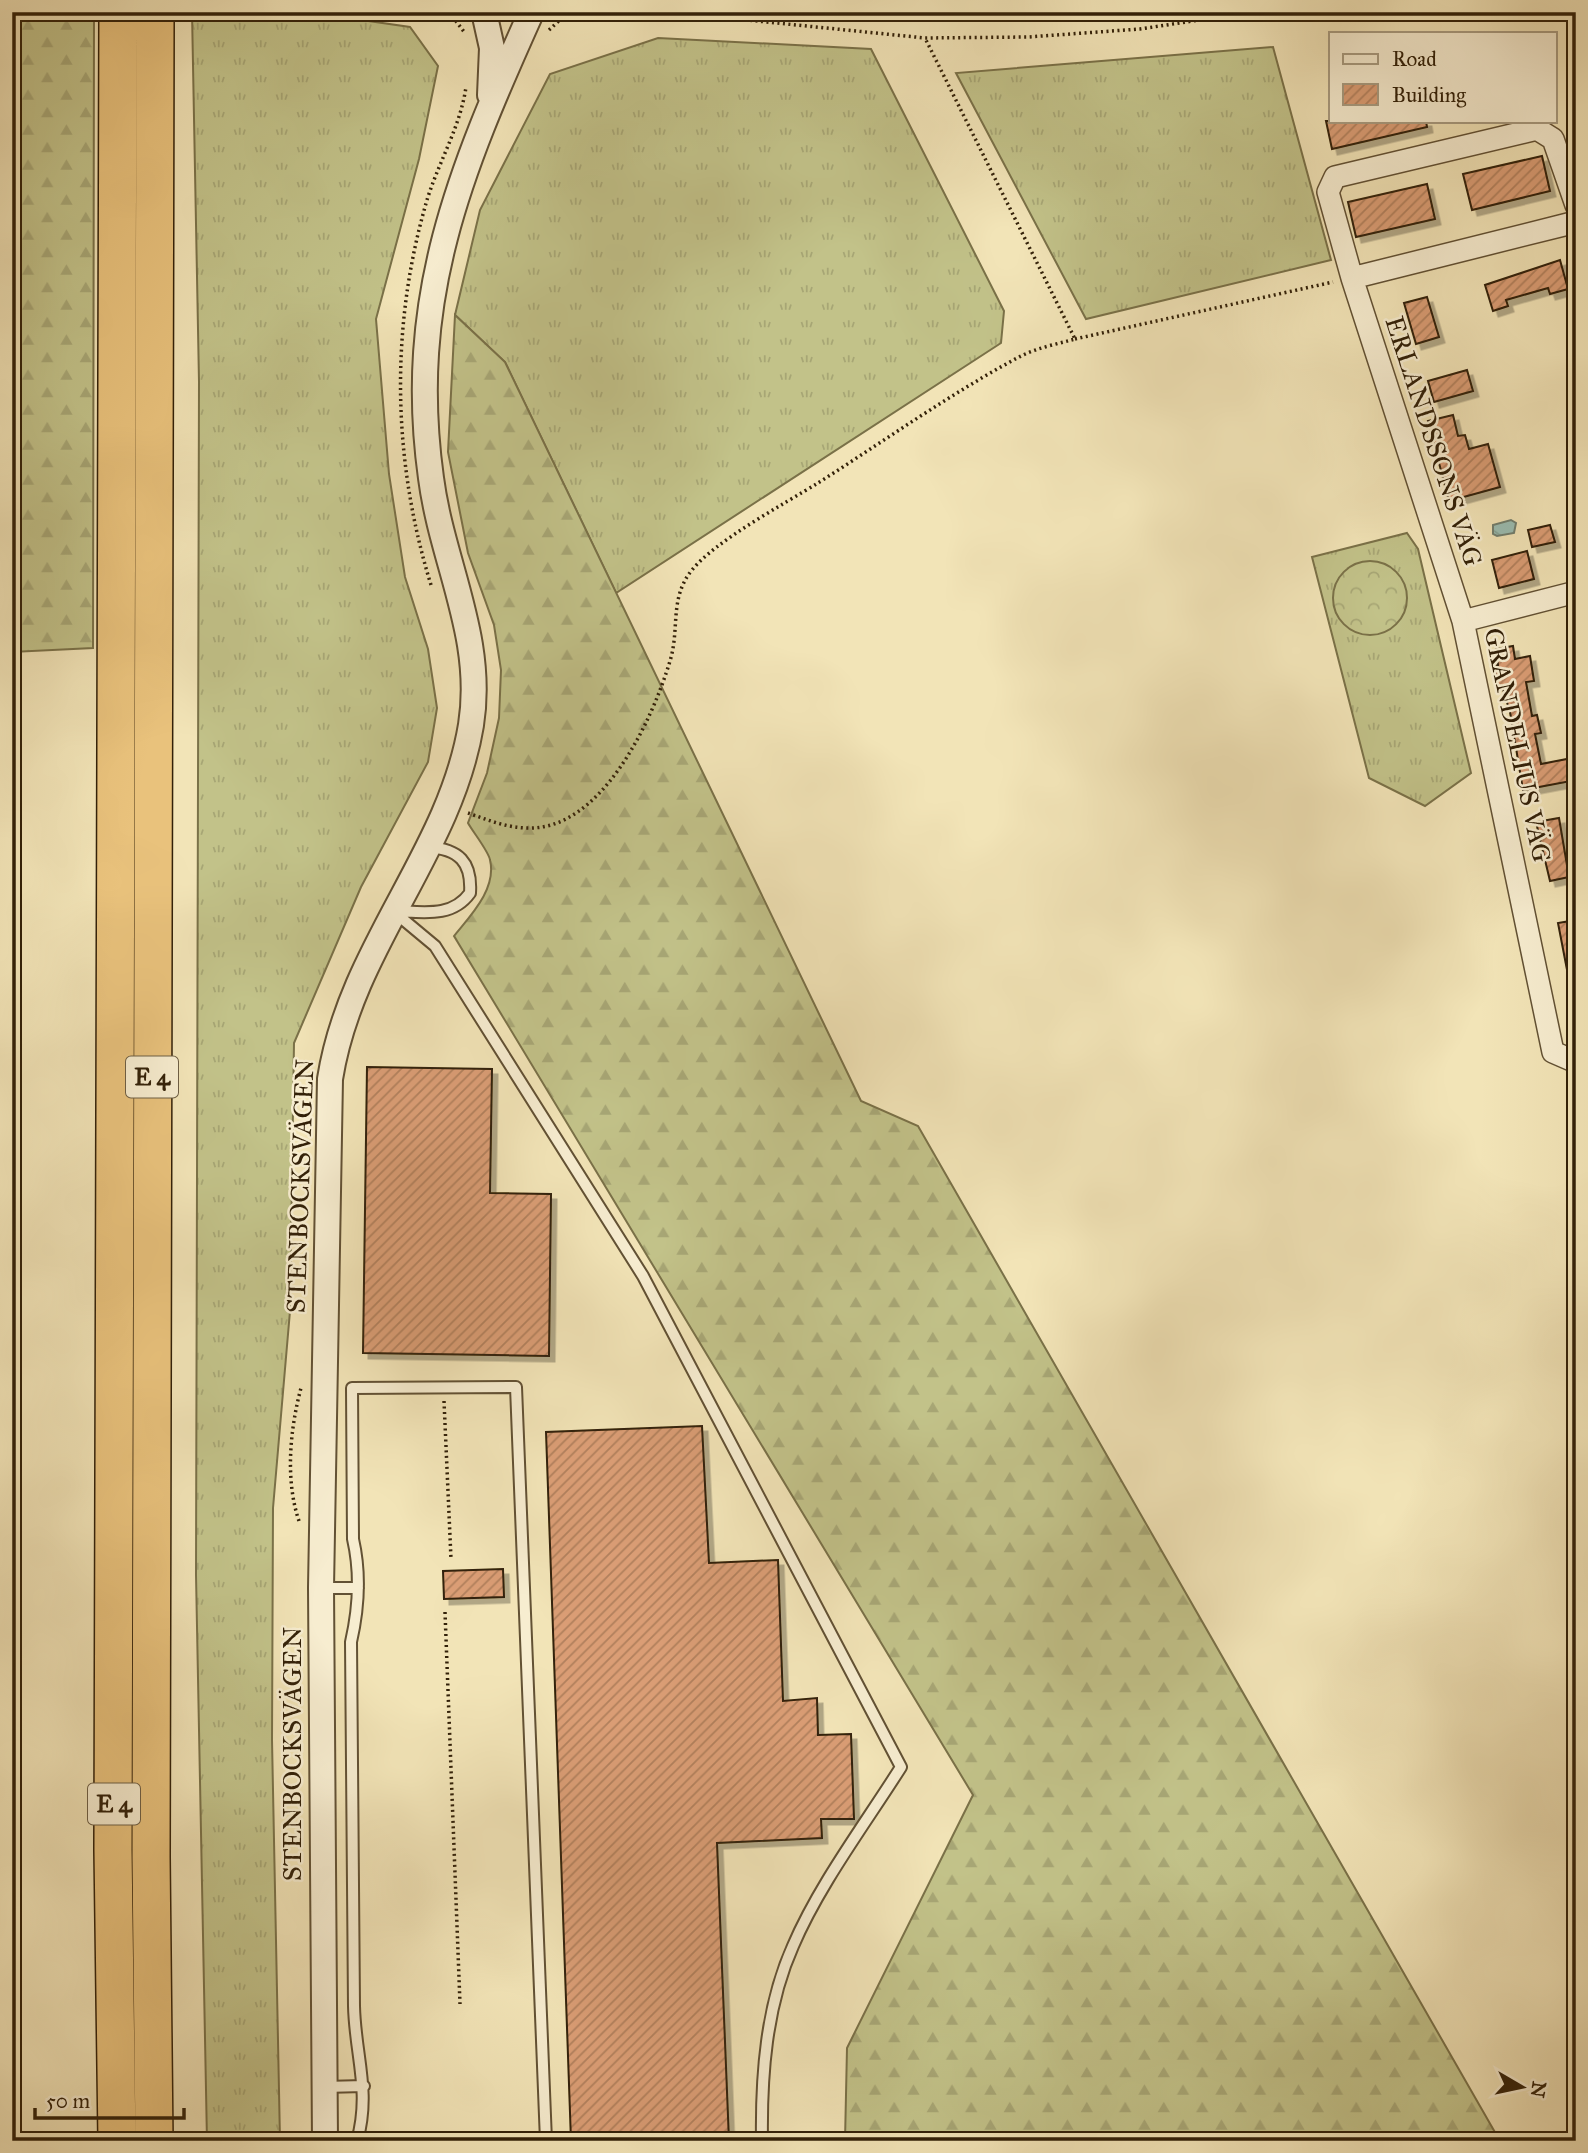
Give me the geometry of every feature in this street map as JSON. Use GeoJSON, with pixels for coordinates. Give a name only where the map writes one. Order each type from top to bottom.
{"type":"FeatureCollection","features":[{"type":"Feature","properties":{"kind":"highway","name":"E 4"},"geometry":{"type":"LineString","coordinates":[[117,2141],[113,1823],[118,12]]}},
{"type":"Feature","properties":{"kind":"highway","name":"E 4"},"geometry":{"type":"LineString","coordinates":[[154,2141],[150,1843],[155,12]]}},
{"type":"Feature","properties":{"kind":"street"},"geometry":{"type":"LineString","coordinates":[[486,12],[511,18],[531,12]]}},
{"type":"Feature","properties":{"kind":"street","name":"STENBOCKSVÄGEN"},"geometry":{"type":"LineString","coordinates":[[486,12],[492,48],[489,109]]}},
{"type":"Feature","properties":{"kind":"street","name":"STENBOCKSVÄGEN"},"geometry":{"type":"LineString","coordinates":[[325,2141],[321,1588],[330,1079],[345,1013],[355,985],[447,806],[463,762],[471,726],[475,666],[470,629],[431,480],[424,414],[424,359],[429,305],[442,239],[462,176],[531,12]]}},
{"type":"Feature","properties":{"kind":"street","name":"ERLANDSSONS VÄG"},"geometry":{"type":"LineString","coordinates":[[1463,621],[1352,278],[1328,192],[1335,177],[1537,129],[1553,139],[1576,205]]}},
{"type":"Feature","properties":{"kind":"street"},"geometry":{"type":"LineString","coordinates":[[1352,278],[1576,222]]}},
{"type":"Feature","properties":{"kind":"street","name":"GRANDELIUS VÄG"},"geometry":{"type":"LineString","coordinates":[[1576,592],[1463,621],[1553,1052],[1576,1062]]}},
{"type":"Feature","properties":{"kind":"lane"},"geometry":{"type":"LineString","coordinates":[[393,911],[438,913],[453,909],[470,893],[470,868],[461,856],[447,848],[427,846]]}},
{"type":"Feature","properties":{"kind":"lane"},"geometry":{"type":"LineString","coordinates":[[393,911],[435,946],[643,1276],[901,1768],[792,1947],[772,2017],[761,2084],[762,2141]]}},
{"type":"Feature","properties":{"kind":"lane"},"geometry":{"type":"LineString","coordinates":[[357,2141],[364,2115],[364,2085],[363,2062],[355,2035],[354,2006],[351,1642],[358,1614],[359,1563],[353,1539],[352,1388],[516,1387],[546,2141]]}},
{"type":"Feature","properties":{"kind":"lane"},"geometry":{"type":"LineString","coordinates":[[321,1588],[358,1588]]}},
{"type":"Feature","properties":{"kind":"lane"},"geometry":{"type":"LineString","coordinates":[[324,2087],[364,2085]]}},
{"type":"Feature","properties":{"kind":"path"},"geometry":{"type":"LineString","coordinates":[[668,12],[925,38],[1028,37],[1140,29],[1252,12]]}},
{"type":"Feature","properties":{"kind":"path"},"geometry":{"type":"LineString","coordinates":[[925,38],[1075,339]]}},
{"type":"Feature","properties":{"kind":"path"},"geometry":{"type":"LineString","coordinates":[[435,596],[415,528],[405,477],[400,366],[412,259],[425,205],[458,119],[467,82]]}},
{"type":"Feature","properties":{"kind":"path"},"geometry":{"type":"LineString","coordinates":[[447,806],[503,826],[531,828],[563,822],[586,807],[623,765],[651,707],[671,659],[678,593],[702,560],[756,521],[1022,355],[1075,339],[1352,278]]}},
{"type":"Feature","properties":{"kind":"path"},"geometry":{"type":"LineString","coordinates":[[302,1387],[292,1421],[293,1503],[302,1530]]}},
{"type":"Feature","properties":{"kind":"path"},"geometry":{"type":"LineString","coordinates":[[444,1388],[452,1559]]}},
{"type":"Feature","properties":{"kind":"path"},"geometry":{"type":"LineString","coordinates":[[445,1612],[460,2004]]}},
{"type":"Feature","properties":{"kind":"green space"},"geometry":{"type":"Polygon","coordinates":[[[12,12],[94,12],[93,648],[12,652],[12,12]]]}},
{"type":"Feature","properties":{"kind":"green space"},"geometry":{"type":"Polygon","coordinates":[[[192,12],[306,12],[410,27],[438,66],[419,159],[376,319],[389,474],[405,577],[428,649],[437,708],[428,762],[361,887],[294,1043],[290,1311],[273,1508],[272,1740],[280,2141],[207,2141],[196,1575],[199,382],[192,12]]]}},
{"type":"Feature","properties":{"kind":"green space"},"geometry":{"type":"Polygon","coordinates":[[[658,38],[871,49],[1004,311],[1001,343],[616,593],[505,362],[455,315],[480,210],[550,74],[658,38]]]}},
{"type":"Feature","properties":{"kind":"green space"},"geometry":{"type":"Polygon","coordinates":[[[1273,47],[1331,260],[1086,319],[956,73],[1273,47]]]}},
{"type":"Feature","properties":{"kind":"green space"},"geometry":{"type":"Polygon","coordinates":[[[455,315],[505,362],[861,1101],[918,1126],[1500,2141],[845,2141],[847,2048],[973,1795],[454,936],[481,901],[490,881],[489,856],[468,823],[487,773],[499,718],[501,670],[494,625],[468,553],[448,452],[455,315]]]}},
{"type":"Feature","properties":{"kind":"green space"},"geometry":{"type":"Polygon","coordinates":[[[1407,533],[1418,549],[1471,773],[1425,806],[1369,778],[1312,557],[1407,533]]]}},
{"type":"Feature","properties":{"kind":"green space"},"geometry":{"type":"Polygon","coordinates":[[[1370,561],[1391,567],[1401,577],[1407,598],[1401,619],[1391,629],[1370,635],[1349,629],[1339,619],[1333,598],[1339,577],[1349,567],[1370,561]]]}},
{"type":"Feature","properties":{"kind":"water"},"geometry":{"type":"Polygon","coordinates":[[[1511,520],[1516,523],[1514,533],[1497,536],[1493,534],[1493,525],[1511,520]]]}},
{"type":"Feature","properties":{"kind":"building"},"geometry":{"type":"Polygon","coordinates":[[[1326,121],[1426,122],[1427,127],[1332,149],[1326,121]]]}},
{"type":"Feature","properties":{"kind":"building"},"geometry":{"type":"Polygon","coordinates":[[[1542,156],[1550,191],[1472,210],[1463,174],[1542,156]]]}},
{"type":"Feature","properties":{"kind":"building"},"geometry":{"type":"Polygon","coordinates":[[[1427,184],[1435,219],[1356,237],[1348,202],[1427,184]]]}},
{"type":"Feature","properties":{"kind":"building"},"geometry":{"type":"Polygon","coordinates":[[[1560,260],[1568,289],[1550,294],[1548,288],[1506,300],[1508,306],[1493,311],[1485,285],[1560,260]]]}},
{"type":"Feature","properties":{"kind":"building"},"geometry":{"type":"Polygon","coordinates":[[[1427,297],[1439,337],[1416,344],[1404,303],[1427,297]]]}},
{"type":"Feature","properties":{"kind":"building"},"geometry":{"type":"Polygon","coordinates":[[[1467,370],[1473,391],[1434,402],[1428,381],[1467,370]]]}},
{"type":"Feature","properties":{"kind":"building"},"geometry":{"type":"Polygon","coordinates":[[[1453,415],[1458,436],[1465,435],[1469,449],[1488,444],[1500,487],[1449,501],[1428,421],[1453,415]]]}},
{"type":"Feature","properties":{"kind":"building"},"geometry":{"type":"Polygon","coordinates":[[[1550,525],[1555,542],[1532,547],[1528,530],[1550,525]]]}},
{"type":"Feature","properties":{"kind":"building"},"geometry":{"type":"Polygon","coordinates":[[[1527,551],[1534,579],[1499,588],[1492,560],[1527,551]]]}},
{"type":"Feature","properties":{"kind":"building"},"geometry":{"type":"Polygon","coordinates":[[[1513,646],[1515,659],[1530,656],[1534,681],[1526,682],[1532,716],[1537,715],[1541,733],[1535,734],[1541,764],[1567,759],[1571,781],[1523,790],[1510,712],[1502,686],[1498,687],[1494,666],[1498,665],[1496,649],[1513,646]]]}},
{"type":"Feature","properties":{"kind":"building"},"geometry":{"type":"Polygon","coordinates":[[[1559,818],[1569,877],[1550,881],[1536,822],[1559,818]]]}},
{"type":"Feature","properties":{"kind":"building"},"geometry":{"type":"Polygon","coordinates":[[[1576,920],[1576,975],[1568,975],[1558,923],[1576,920]]]}},
{"type":"Feature","properties":{"kind":"building"},"geometry":{"type":"Polygon","coordinates":[[[367,1067],[492,1069],[490,1193],[551,1194],[549,1356],[363,1353],[367,1067]]]}},
{"type":"Feature","properties":{"kind":"building"},"geometry":{"type":"Polygon","coordinates":[[[702,1426],[709,1563],[778,1560],[783,1701],[817,1698],[818,1735],[851,1734],[854,1819],[821,1819],[822,1838],[717,1843],[729,2141],[571,2141],[546,1432],[702,1426]]]}},
{"type":"Feature","properties":{"kind":"building"},"geometry":{"type":"Polygon","coordinates":[[[503,1569],[504,1597],[444,1599],[443,1571],[503,1569]]]}}]}
